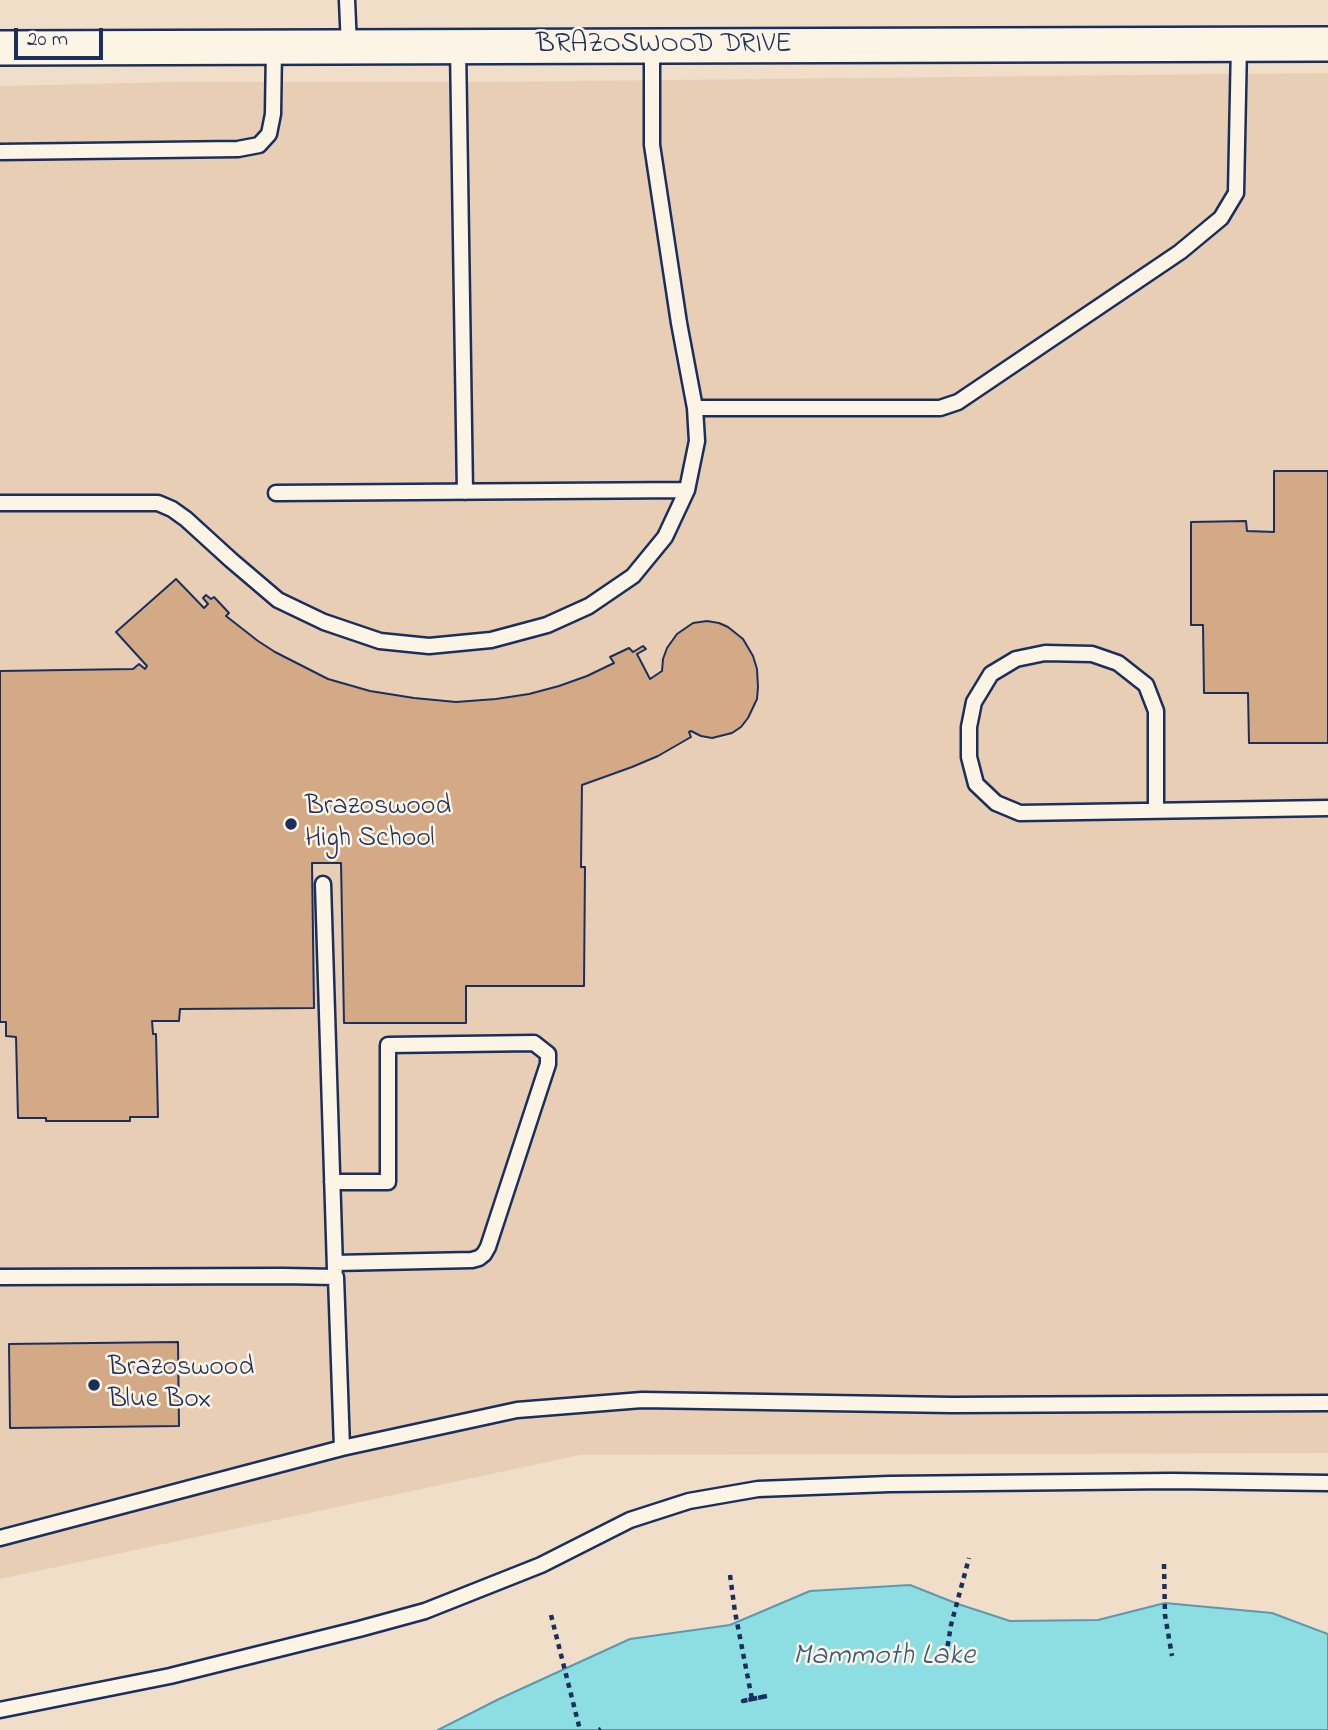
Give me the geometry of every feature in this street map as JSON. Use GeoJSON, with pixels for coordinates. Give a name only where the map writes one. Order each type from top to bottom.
{"type":"FeatureCollection","features":[{"type":"Feature","properties":{"kind":"street","name":"BRAZOSWOOD DRIVE"},"geometry":{"type":"LineString","coordinates":[[0,48],[1328,44]]}},
{"type":"Feature","properties":{"kind":"lane"},"geometry":{"type":"LineString","coordinates":[[347,0],[349,47]]}},
{"type":"Feature","properties":{"kind":"lane"},"geometry":{"type":"LineString","coordinates":[[695,408],[940,408],[958,402],[1180,252],[1221,218],[1236,193],[1239,44]]}},
{"type":"Feature","properties":{"kind":"lane"},"geometry":{"type":"LineString","coordinates":[[0,503],[158,503],[173,509],[186,519],[278,600],[324,622],[380,641],[429,646],[491,640],[547,625],[589,606],[632,576],[666,537],[687,490],[697,441],[695,408],[652,145],[652,46]]}},
{"type":"Feature","properties":{"kind":"lane"},"geometry":{"type":"LineString","coordinates":[[0,152],[237,149],[259,145],[269,134],[273,114],[274,47]]}},
{"type":"Feature","properties":{"kind":"lane"},"geometry":{"type":"LineString","coordinates":[[458,47],[465,492]]}},
{"type":"Feature","properties":{"kind":"lane"},"geometry":{"type":"LineString","coordinates":[[276,493],[687,490]]}},
{"type":"Feature","properties":{"kind":"lane"},"geometry":{"type":"LineString","coordinates":[[1156,811],[1156,711],[1146,685],[1118,663],[1092,654],[1045,653],[1016,659],[991,674],[974,702],[968,727],[969,757],[976,784],[996,803],[1020,813],[1156,811],[1328,808]]}},
{"type":"Feature","properties":{"kind":"lane"},"geometry":{"type":"LineString","coordinates":[[323,884],[342,1448]]}},
{"type":"Feature","properties":{"kind":"lane"},"geometry":{"type":"LineString","coordinates":[[0,1277],[284,1276],[479,1258],[488,1247],[548,1064],[548,1054],[534,1043],[388,1045],[388,1182],[332,1182]]}},
{"type":"Feature","properties":{"kind":"lane"},"geometry":{"type":"LineString","coordinates":[[0,1538],[342,1448],[517,1410],[642,1400],[953,1405],[1328,1403]]}},
{"type":"Feature","properties":{"kind":"lane"},"geometry":{"type":"LineString","coordinates":[[0,1710],[170,1676],[425,1611],[541,1565],[630,1520],[689,1502],[758,1489],[902,1484],[1172,1481],[1328,1483]]}},
{"type":"Feature","properties":{"kind":"path"},"geometry":{"type":"LineString","coordinates":[[946,1656],[968,1558]]}},
{"type":"Feature","properties":{"kind":"path"},"geometry":{"type":"LineString","coordinates":[[1164,1564],[1165,1615],[1172,1656]]}},
{"type":"Feature","properties":{"kind":"path"},"geometry":{"type":"LineString","coordinates":[[730,1576],[752,1699]]}},
{"type":"Feature","properties":{"kind":"path"},"geometry":{"type":"LineString","coordinates":[[551,1615],[580,1730]]}},
{"type":"Feature","properties":{"kind":"path"},"geometry":{"type":"LineString","coordinates":[[934,1656],[959,1657]]}},
{"type":"Feature","properties":{"kind":"shaded area"},"geometry":{"type":"Polygon","coordinates":[[[1328,73],[1328,1453],[580,1455],[0,1579],[0,86],[179,82],[484,82],[1328,73]]]}},
{"type":"Feature","properties":{"kind":"water","name":"Mammoth Lake"},"geometry":{"type":"Polygon","coordinates":[[[910,1585],[1010,1621],[1098,1620],[1165,1603],[1272,1613],[1328,1634],[1328,1730],[438,1730],[630,1639],[730,1625],[810,1591],[910,1585]]]}},
{"type":"Feature","properties":{"kind":"building"},"geometry":{"type":"Polygon","coordinates":[[[1274,471],[1328,471],[1328,743],[1249,743],[1248,693],[1204,693],[1203,625],[1191,625],[1191,522],[1246,521],[1247,531],[1274,532],[1274,471]]]}},
{"type":"Feature","properties":{"kind":"building","name":"Brazoswood High School"},"geometry":{"type":"Polygon","coordinates":[[[176,579],[204,608],[208,604],[203,598],[206,595],[211,599],[214,597],[229,613],[226,616],[275,652],[328,679],[370,691],[456,702],[529,694],[587,676],[614,663],[610,657],[629,648],[633,652],[643,646],[646,649],[637,654],[650,679],[662,671],[667,648],[677,634],[693,623],[707,621],[728,627],[743,639],[757,669],[757,699],[748,718],[732,733],[712,738],[691,731],[691,737],[658,756],[582,785],[581,867],[585,867],[584,986],[466,986],[466,1023],[344,1023],[341,863],[312,863],[314,1008],[180,1009],[179,1021],[152,1021],[153,1034],[156,1034],[158,1117],[130,1117],[130,1121],[46,1121],[46,1118],[18,1118],[16,1037],[6,1036],[6,1022],[0,1022],[0,671],[133,669],[139,664],[145,669],[147,666],[116,632],[176,579]]]}},
{"type":"Feature","properties":{"kind":"building","name":"Brazoswood Blue Box"},"geometry":{"type":"Polygon","coordinates":[[[178,1342],[179,1426],[10,1428],[9,1344],[178,1342]]]}},
{"type":"Feature","properties":{"kind":"place","name":"Brazoswood High School"},"geometry":{"type":"Point","coordinates":[291,824]}},
{"type":"Feature","properties":{"kind":"place","name":"Brazoswood Blue Box"},"geometry":{"type":"Point","coordinates":[94,1385]}}]}
